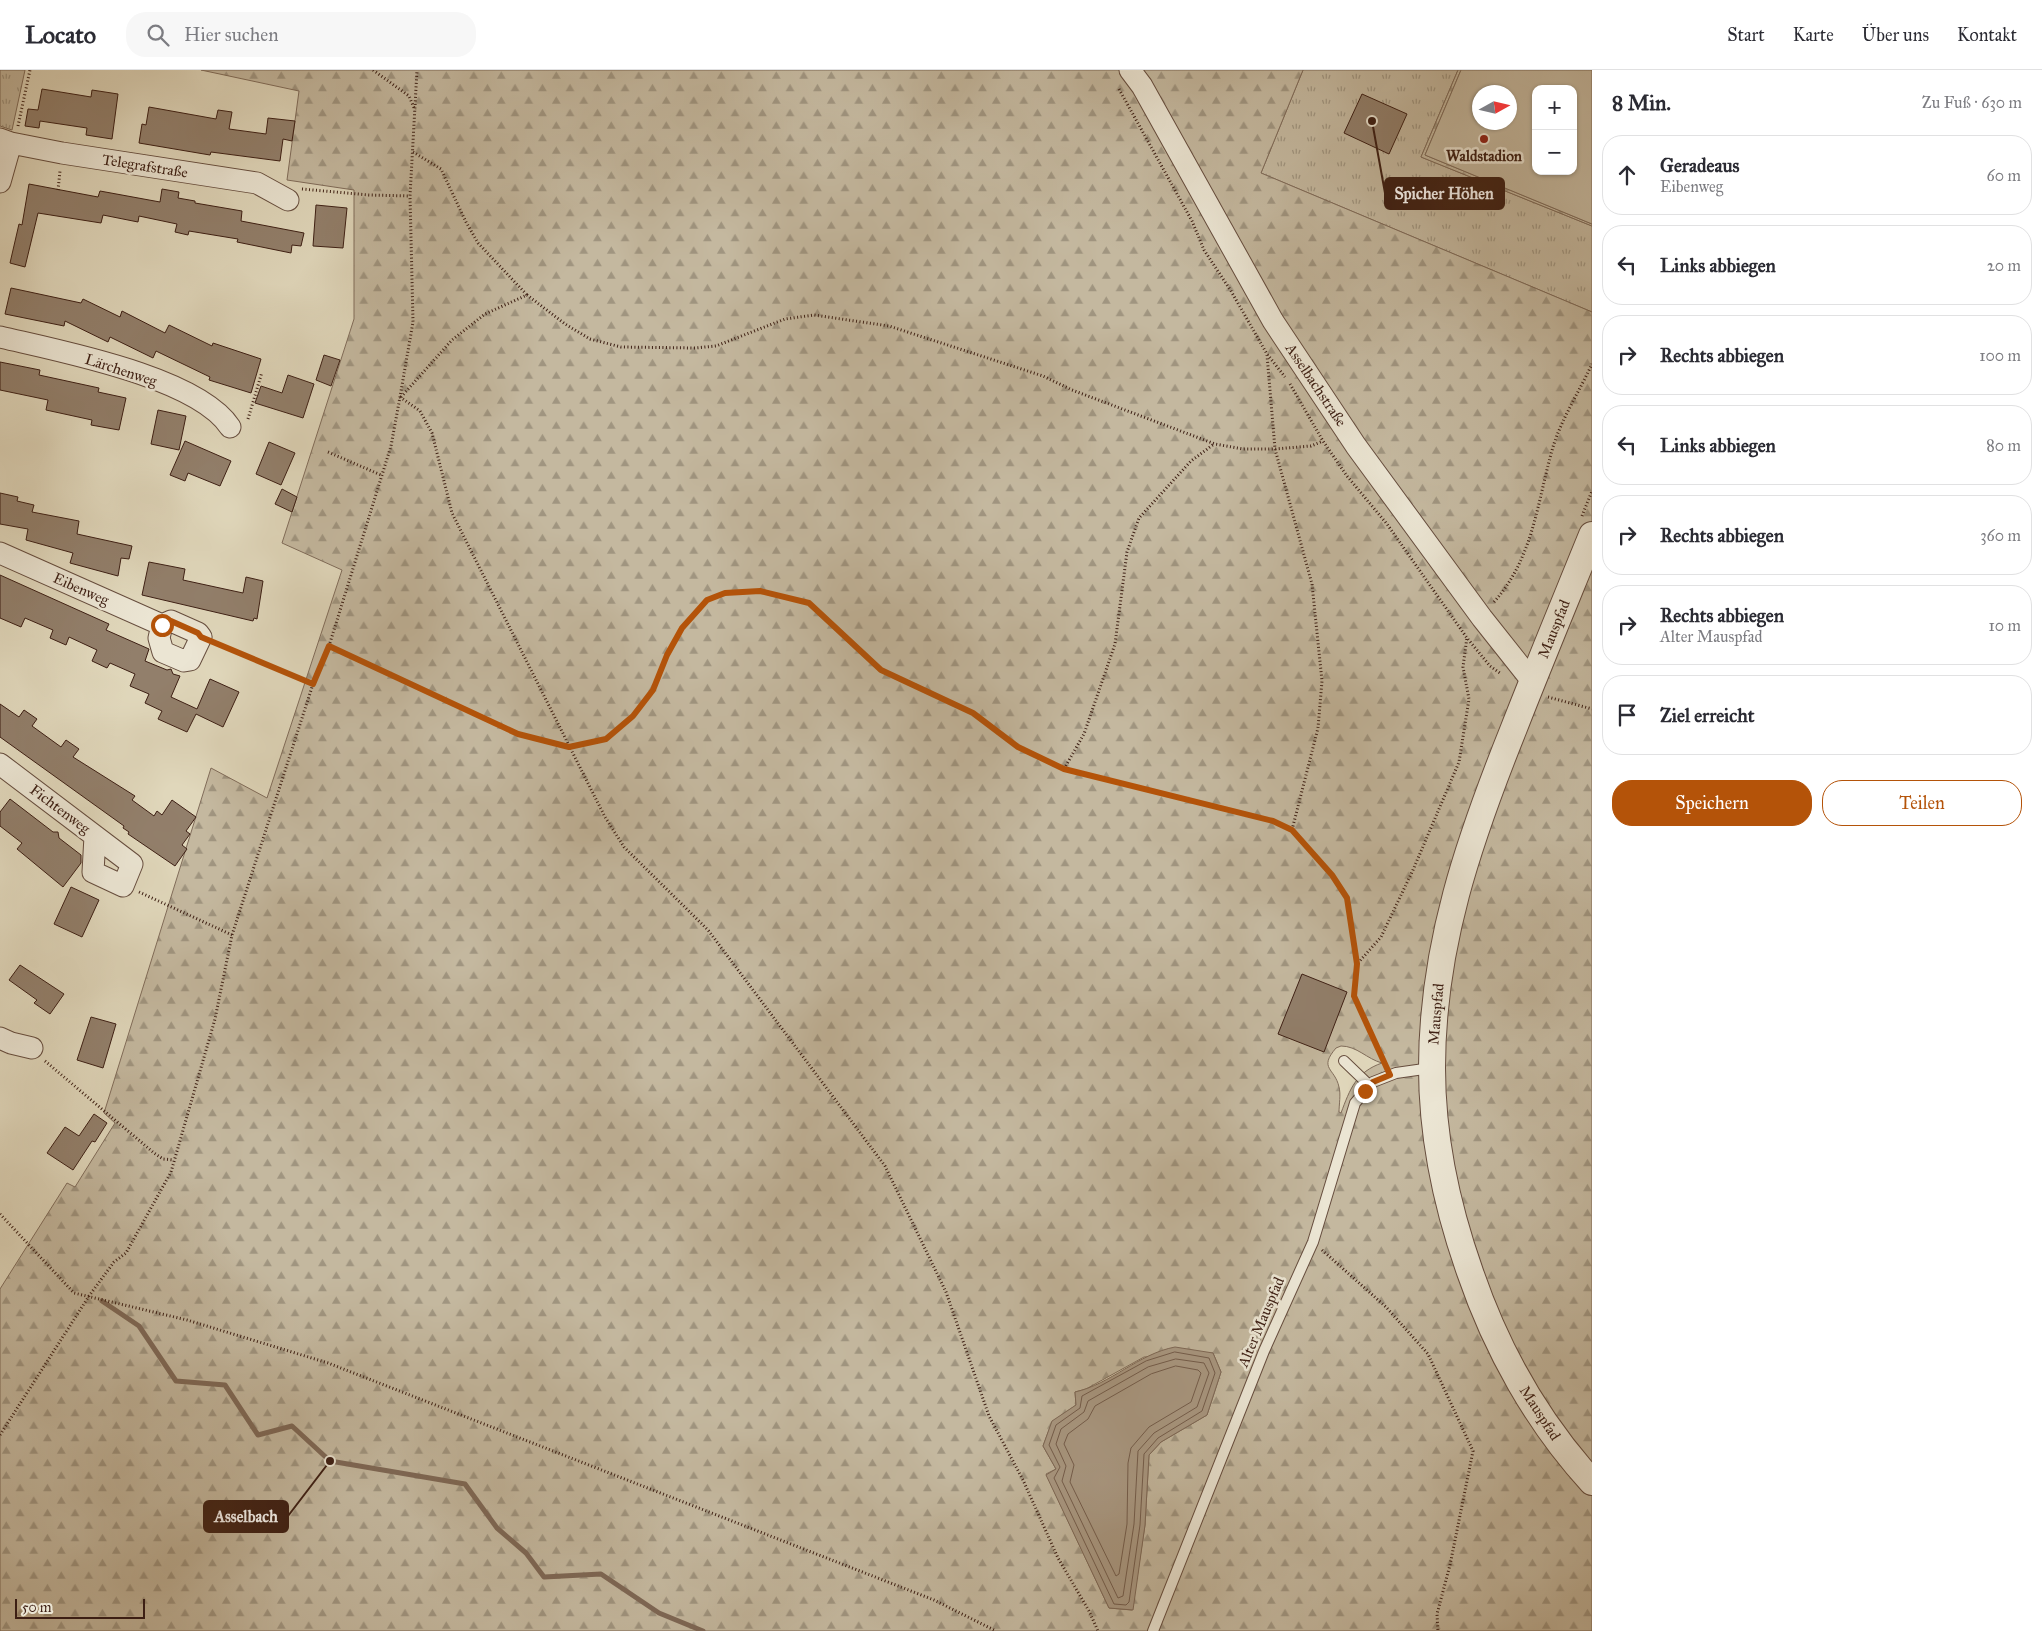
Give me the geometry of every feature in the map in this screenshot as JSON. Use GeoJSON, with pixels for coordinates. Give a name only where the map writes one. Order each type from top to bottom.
{"type":"FeatureCollection","features":[{"type":"Feature","properties":{"kind":"street","name":"Asselbachstraße"},"geometry":{"type":"LineString","coordinates":[[1130,70],[1142,86],[1273,321],[1356,446],[1482,618],[1526,673]]}},
{"type":"Feature","properties":{"kind":"street"},"geometry":{"type":"LineString","coordinates":[[0,182],[5,141]]}},
{"type":"Feature","properties":{"kind":"street","name":"Telegrafstraße"},"geometry":{"type":"LineString","coordinates":[[5,141],[257,183],[288,200]]}},
{"type":"Feature","properties":{"kind":"street","name":"Lärchenweg"},"geometry":{"type":"LineString","coordinates":[[0,337],[126,370],[177,388],[239,424]]}},
{"type":"Feature","properties":{"kind":"street","name":"Mauspfad"},"geometry":{"type":"LineString","coordinates":[[1586,529],[1526,673],[1493,780],[1458,880],[1438,980],[1432,1068],[1434,1107],[1442,1171],[1457,1232],[1477,1292],[1500,1344],[1521,1384],[1566,1452],[1592,1482]]}},
{"type":"Feature","properties":{"kind":"street","name":"Eibenweg"},"geometry":{"type":"LineString","coordinates":[[0,553],[162,625],[171,621],[198,633],[201,637]]}},
{"type":"Feature","properties":{"kind":"street"},"geometry":{"type":"LineString","coordinates":[[162,625],[159,638],[163,652],[184,661],[193,656],[201,637]]}},
{"type":"Feature","properties":{"kind":"street","name":"Fichtenweg"},"geometry":{"type":"LineString","coordinates":[[0,764],[132,864],[123,886],[93,872],[95,836]]}},
{"type":"Feature","properties":{"kind":"street"},"geometry":{"type":"LineString","coordinates":[[0,1038],[32,1048]]}},
{"type":"Feature","properties":{"kind":"lane"},"geometry":{"type":"LineString","coordinates":[[1344,1061],[1369,1086]]}},
{"type":"Feature","properties":{"kind":"lane","name":"Alter Mauspfad"},"geometry":{"type":"LineString","coordinates":[[1153,1631],[1264,1351],[1312,1242],[1355,1104],[1369,1086],[1390,1075],[1432,1068]]}},
{"type":"Feature","properties":{"kind":"path"},"geometry":{"type":"LineString","coordinates":[[5,141],[16,133],[30,70]]}},
{"type":"Feature","properties":{"kind":"path"},"geometry":{"type":"LineString","coordinates":[[373,70],[409,96],[416,113]]}},
{"type":"Feature","properties":{"kind":"path"},"geometry":{"type":"LineString","coordinates":[[0,1435],[89,1296],[114,1262],[126,1253],[149,1214],[174,1160],[215,1019],[232,935],[313,684],[329,646],[391,446],[413,322],[410,196],[417,70]]}},
{"type":"Feature","properties":{"kind":"path"},"geometry":{"type":"LineString","coordinates":[[1118,87],[1192,221],[1204,250],[1231,291],[1267,354],[1289,383],[1323,441],[1347,476],[1387,524],[1467,638],[1490,666],[1514,680],[1526,673],[1548,698],[1592,709]]}},
{"type":"Feature","properties":{"kind":"path"},"geometry":{"type":"LineString","coordinates":[[412,152],[441,168],[466,222],[478,242],[527,295],[565,324],[590,339],[621,347],[695,348],[716,346],[785,319],[814,315],[889,326],[1044,376],[1072,390],[1215,444],[1243,449],[1275,449],[1311,446],[1323,441]]}},
{"type":"Feature","properties":{"kind":"path"},"geometry":{"type":"LineString","coordinates":[[310,189],[369,195],[410,196]]}},
{"type":"Feature","properties":{"kind":"path"},"geometry":{"type":"LineString","coordinates":[[400,397],[452,340],[485,314],[527,295]]}},
{"type":"Feature","properties":{"kind":"path"},"geometry":{"type":"LineString","coordinates":[[1267,354],[1275,449],[1312,584],[1322,681],[1318,728],[1292,830]]}},
{"type":"Feature","properties":{"kind":"path"},"geometry":{"type":"LineString","coordinates":[[1357,964],[1381,937],[1413,870],[1459,762],[1469,699],[1463,667],[1467,638],[1510,584],[1532,533],[1554,445],[1592,364]]}},
{"type":"Feature","properties":{"kind":"path"},"geometry":{"type":"LineString","coordinates":[[239,424],[262,372]]}},
{"type":"Feature","properties":{"kind":"path"},"geometry":{"type":"LineString","coordinates":[[400,397],[420,411],[432,433],[452,513],[569,747],[605,816],[624,847],[708,930],[885,1166],[946,1292],[989,1416],[1023,1480],[1058,1558],[1089,1611],[1098,1631]]}},
{"type":"Feature","properties":{"kind":"path"},"geometry":{"type":"LineString","coordinates":[[1064,769],[1084,734],[1114,644],[1127,552],[1139,518],[1192,461],[1215,444]]}},
{"type":"Feature","properties":{"kind":"path"},"geometry":{"type":"LineString","coordinates":[[328,452],[381,475]]}},
{"type":"Feature","properties":{"kind":"path"},"geometry":{"type":"LineString","coordinates":[[1586,529],[1592,491]]}},
{"type":"Feature","properties":{"kind":"path"},"geometry":{"type":"LineString","coordinates":[[329,646],[518,734],[569,747],[606,739],[633,716],[653,690],[667,655],[682,628],[707,600],[725,593],[760,591],[809,603],[881,670],[973,713],[1018,747],[1064,769],[1273,821],[1292,830],[1332,875],[1347,898],[1357,964],[1354,996],[1390,1075]]}},
{"type":"Feature","properties":{"kind":"path"},"geometry":{"type":"LineString","coordinates":[[201,637],[313,684]]}},
{"type":"Feature","properties":{"kind":"path"},"geometry":{"type":"LineString","coordinates":[[125,882],[136,891],[232,935]]}},
{"type":"Feature","properties":{"kind":"path"},"geometry":{"type":"LineString","coordinates":[[51,1066],[154,1153],[163,1158],[174,1160]]}},
{"type":"Feature","properties":{"kind":"path"},"geometry":{"type":"LineString","coordinates":[[0,1214],[74,1293],[187,1320],[328,1363],[934,1600],[996,1631]]}},
{"type":"Feature","properties":{"kind":"path"},"geometry":{"type":"LineString","coordinates":[[1312,1242],[1386,1307],[1428,1354],[1473,1451],[1450,1565],[1437,1614],[1438,1631]]}},
{"type":"Feature","properties":{"kind":"green space"},"geometry":{"type":"Polygon","coordinates":[[[0,70],[25,70],[12,130],[0,126],[0,70]]]}},
{"type":"Feature","properties":{"kind":"green space"},"geometry":{"type":"Polygon","coordinates":[[[201,70],[1303,70],[1261,173],[1592,312],[1592,1631],[0,1631],[0,1289],[67,1183],[75,1187],[115,1123],[104,1113],[211,768],[267,798],[342,570],[282,543],[354,319],[354,190],[287,180],[299,91],[201,70]],[[1341,1046],[1336,1048],[1331,1055],[1328,1065],[1339,1087],[1339,1112],[1341,1113],[1355,1082],[1366,1071],[1382,1063],[1357,1050],[1341,1046]],[[1213,1353],[1144,1357],[1086,1389],[1075,1392],[1076,1405],[1052,1422],[1043,1446],[1056,1469],[1046,1474],[1109,1608],[1132,1610],[1145,1525],[1149,1455],[1161,1442],[1207,1415],[1221,1372],[1213,1353]]]}},
{"type":"Feature","properties":{"kind":"green space"},"geometry":{"type":"Polygon","coordinates":[[[1303,70],[1458,70],[1421,157],[1592,226],[1592,312],[1261,173],[1303,70]]]}},
{"type":"Feature","properties":{"kind":"green space"},"geometry":{"type":"Polygon","coordinates":[[[1458,70],[1461,70],[1425,155],[1592,224],[1592,226],[1421,157],[1458,70]]]}},
{"type":"Feature","properties":{"kind":"green space","name":"Waldstadion"},"geometry":{"type":"Polygon","coordinates":[[[1461,70],[1592,70],[1592,224],[1425,155],[1461,70]]]}},
{"type":"Feature","properties":{"kind":"water"},"geometry":{"type":"Polygon","coordinates":[[[1175,1347],[1213,1353],[1221,1372],[1207,1415],[1161,1442],[1149,1455],[1145,1525],[1133,1610],[1109,1608],[1046,1475],[1056,1469],[1043,1446],[1052,1421],[1076,1405],[1075,1392],[1101,1383],[1149,1356],[1175,1347]]]}},
{"type":"Feature","properties":{"kind":"building"},"geometry":{"type":"Polygon","coordinates":[[[42,89],[91,97],[92,90],[118,94],[112,139],[86,135],[87,128],[40,121],[39,128],[25,126],[28,109],[38,110],[42,89]]]}},
{"type":"Feature","properties":{"kind":"building"},"geometry":{"type":"Polygon","coordinates":[[[1362,94],[1407,114],[1389,154],[1344,133],[1362,94]]]}},
{"type":"Feature","properties":{"kind":"building"},"geometry":{"type":"Polygon","coordinates":[[[149,107],[216,119],[218,110],[232,112],[229,129],[266,134],[268,118],[295,121],[292,141],[283,139],[280,161],[211,152],[210,155],[139,143],[142,124],[146,125],[149,107]]]}},
{"type":"Feature","properties":{"kind":"building"},"geometry":{"type":"Polygon","coordinates":[[[29,184],[98,197],[100,191],[160,202],[162,189],[179,192],[178,198],[195,201],[195,203],[242,211],[241,221],[304,233],[301,246],[292,245],[291,253],[237,242],[238,239],[189,231],[188,235],[175,232],[177,224],[139,216],[138,222],[103,215],[101,223],[38,213],[25,267],[10,263],[19,224],[22,225],[29,184]]]}},
{"type":"Feature","properties":{"kind":"building"},"geometry":{"type":"Polygon","coordinates":[[[316,205],[347,208],[343,248],[313,246],[316,205]]]}},
{"type":"Feature","properties":{"kind":"building"},"geometry":{"type":"Polygon","coordinates":[[[11,288],[81,303],[83,299],[120,317],[122,311],[165,333],[169,325],[212,346],[213,343],[261,359],[251,393],[209,380],[210,377],[156,351],[153,358],[110,337],[108,342],[65,321],[64,326],[5,314],[11,288]]]}},
{"type":"Feature","properties":{"kind":"building"},"geometry":{"type":"Polygon","coordinates":[[[324,355],[340,360],[331,386],[316,380],[324,355]]]}},
{"type":"Feature","properties":{"kind":"building"},"geometry":{"type":"Polygon","coordinates":[[[0,362],[40,370],[39,375],[99,388],[98,392],[126,398],[119,430],[91,425],[92,420],[46,410],[48,400],[0,390],[0,362]]]}},
{"type":"Feature","properties":{"kind":"building"},"geometry":{"type":"Polygon","coordinates":[[[288,375],[314,384],[303,418],[255,403],[261,386],[282,393],[288,375]]]}},
{"type":"Feature","properties":{"kind":"building"},"geometry":{"type":"Polygon","coordinates":[[[158,410],[186,416],[179,450],[151,444],[158,410]]]}},
{"type":"Feature","properties":{"kind":"building"},"geometry":{"type":"Polygon","coordinates":[[[185,441],[231,461],[220,486],[188,473],[185,481],[170,475],[185,441]]]}},
{"type":"Feature","properties":{"kind":"building"},"geometry":{"type":"Polygon","coordinates":[[[269,442],[295,453],[281,485],[256,474],[269,442]]]}},
{"type":"Feature","properties":{"kind":"building"},"geometry":{"type":"Polygon","coordinates":[[[282,489],[297,497],[292,512],[275,504],[282,489]]]}},
{"type":"Feature","properties":{"kind":"building"},"geometry":{"type":"Polygon","coordinates":[[[0,493],[18,497],[17,501],[34,505],[32,512],[79,521],[77,534],[132,546],[129,559],[121,558],[118,576],[70,563],[73,553],[26,540],[28,529],[0,524],[0,493]]]}},
{"type":"Feature","properties":{"kind":"building"},"geometry":{"type":"Polygon","coordinates":[[[149,562],[185,569],[183,580],[243,593],[246,577],[263,581],[257,619],[254,618],[253,621],[142,595],[149,562]]]}},
{"type":"Feature","properties":{"kind":"building"},"geometry":{"type":"Polygon","coordinates":[[[0,575],[109,624],[106,630],[149,649],[145,661],[167,670],[171,669],[173,674],[180,676],[171,697],[197,709],[210,679],[239,692],[223,727],[196,714],[187,732],[158,719],[162,711],[145,703],[149,694],[130,686],[135,674],[110,663],[107,668],[92,661],[97,650],[69,637],[66,645],[50,638],[53,630],[25,618],[21,627],[0,618],[0,575]]]}},
{"type":"Feature","properties":{"kind":"building"},"geometry":{"type":"Polygon","coordinates":[[[0,704],[19,717],[24,710],[37,719],[32,726],[61,747],[66,740],[79,749],[73,757],[135,796],[132,800],[154,816],[157,811],[162,815],[172,800],[196,817],[186,831],[190,834],[182,845],[187,849],[175,866],[128,834],[129,832],[123,828],[124,826],[0,737],[0,704]]]}},
{"type":"Feature","properties":{"kind":"building"},"geometry":{"type":"Polygon","coordinates":[[[10,799],[53,832],[58,832],[59,838],[81,855],[81,863],[63,887],[17,849],[22,843],[0,826],[0,812],[10,799]]]}},
{"type":"Feature","properties":{"kind":"building"},"geometry":{"type":"Polygon","coordinates":[[[71,887],[99,900],[82,937],[54,924],[71,887]]]}},
{"type":"Feature","properties":{"kind":"building"},"geometry":{"type":"Polygon","coordinates":[[[20,965],[64,994],[50,1014],[34,1003],[37,1000],[9,980],[20,965]]]}},
{"type":"Feature","properties":{"kind":"building"},"geometry":{"type":"Polygon","coordinates":[[[1302,974],[1347,992],[1324,1052],[1278,1034],[1302,974]]]}},
{"type":"Feature","properties":{"kind":"building"},"geometry":{"type":"Polygon","coordinates":[[[91,1017],[116,1024],[103,1068],[77,1060],[91,1017]]]}},
{"type":"Feature","properties":{"kind":"building"},"geometry":{"type":"Polygon","coordinates":[[[94,1114],[107,1123],[95,1142],[92,1141],[73,1170],[47,1153],[65,1127],[79,1136],[94,1114]]]}},
{"type":"Feature","properties":{"kind":"waterway"},"geometry":{"type":"LineString","coordinates":[[102,1301],[139,1326],[176,1381],[225,1385],[258,1435],[292,1426],[330,1461],[465,1484],[497,1528],[526,1553],[544,1577],[601,1574],[659,1613],[703,1631]]}},
{"type":"Feature","properties":{"kind":"place","name":"Spicher Höhen"},"geometry":{"type":"Point","coordinates":[1372,121]}},
{"type":"Feature","properties":{"kind":"place","name":"Waldstadion"},"geometry":{"type":"Point","coordinates":[1484,139]}},
{"type":"Feature","properties":{"kind":"place","name":"Asselbach"},"geometry":{"type":"Point","coordinates":[330,1461]}},
{"type":"Feature","properties":{"kind":"route"},"geometry":{"type":"LineString","coordinates":[[162,625],[171,621],[198,633],[201,637],[313,684],[329,646],[518,734],[569,747],[606,739],[633,716],[653,690],[667,655],[682,628],[707,600],[725,593],[760,591],[809,603],[881,670],[973,713],[1018,747],[1064,769],[1273,821],[1292,830],[1332,875],[1347,898],[1357,964],[1354,996],[1382,1053],[1390,1075],[1373,1082],[1365,1091]]}}]}
